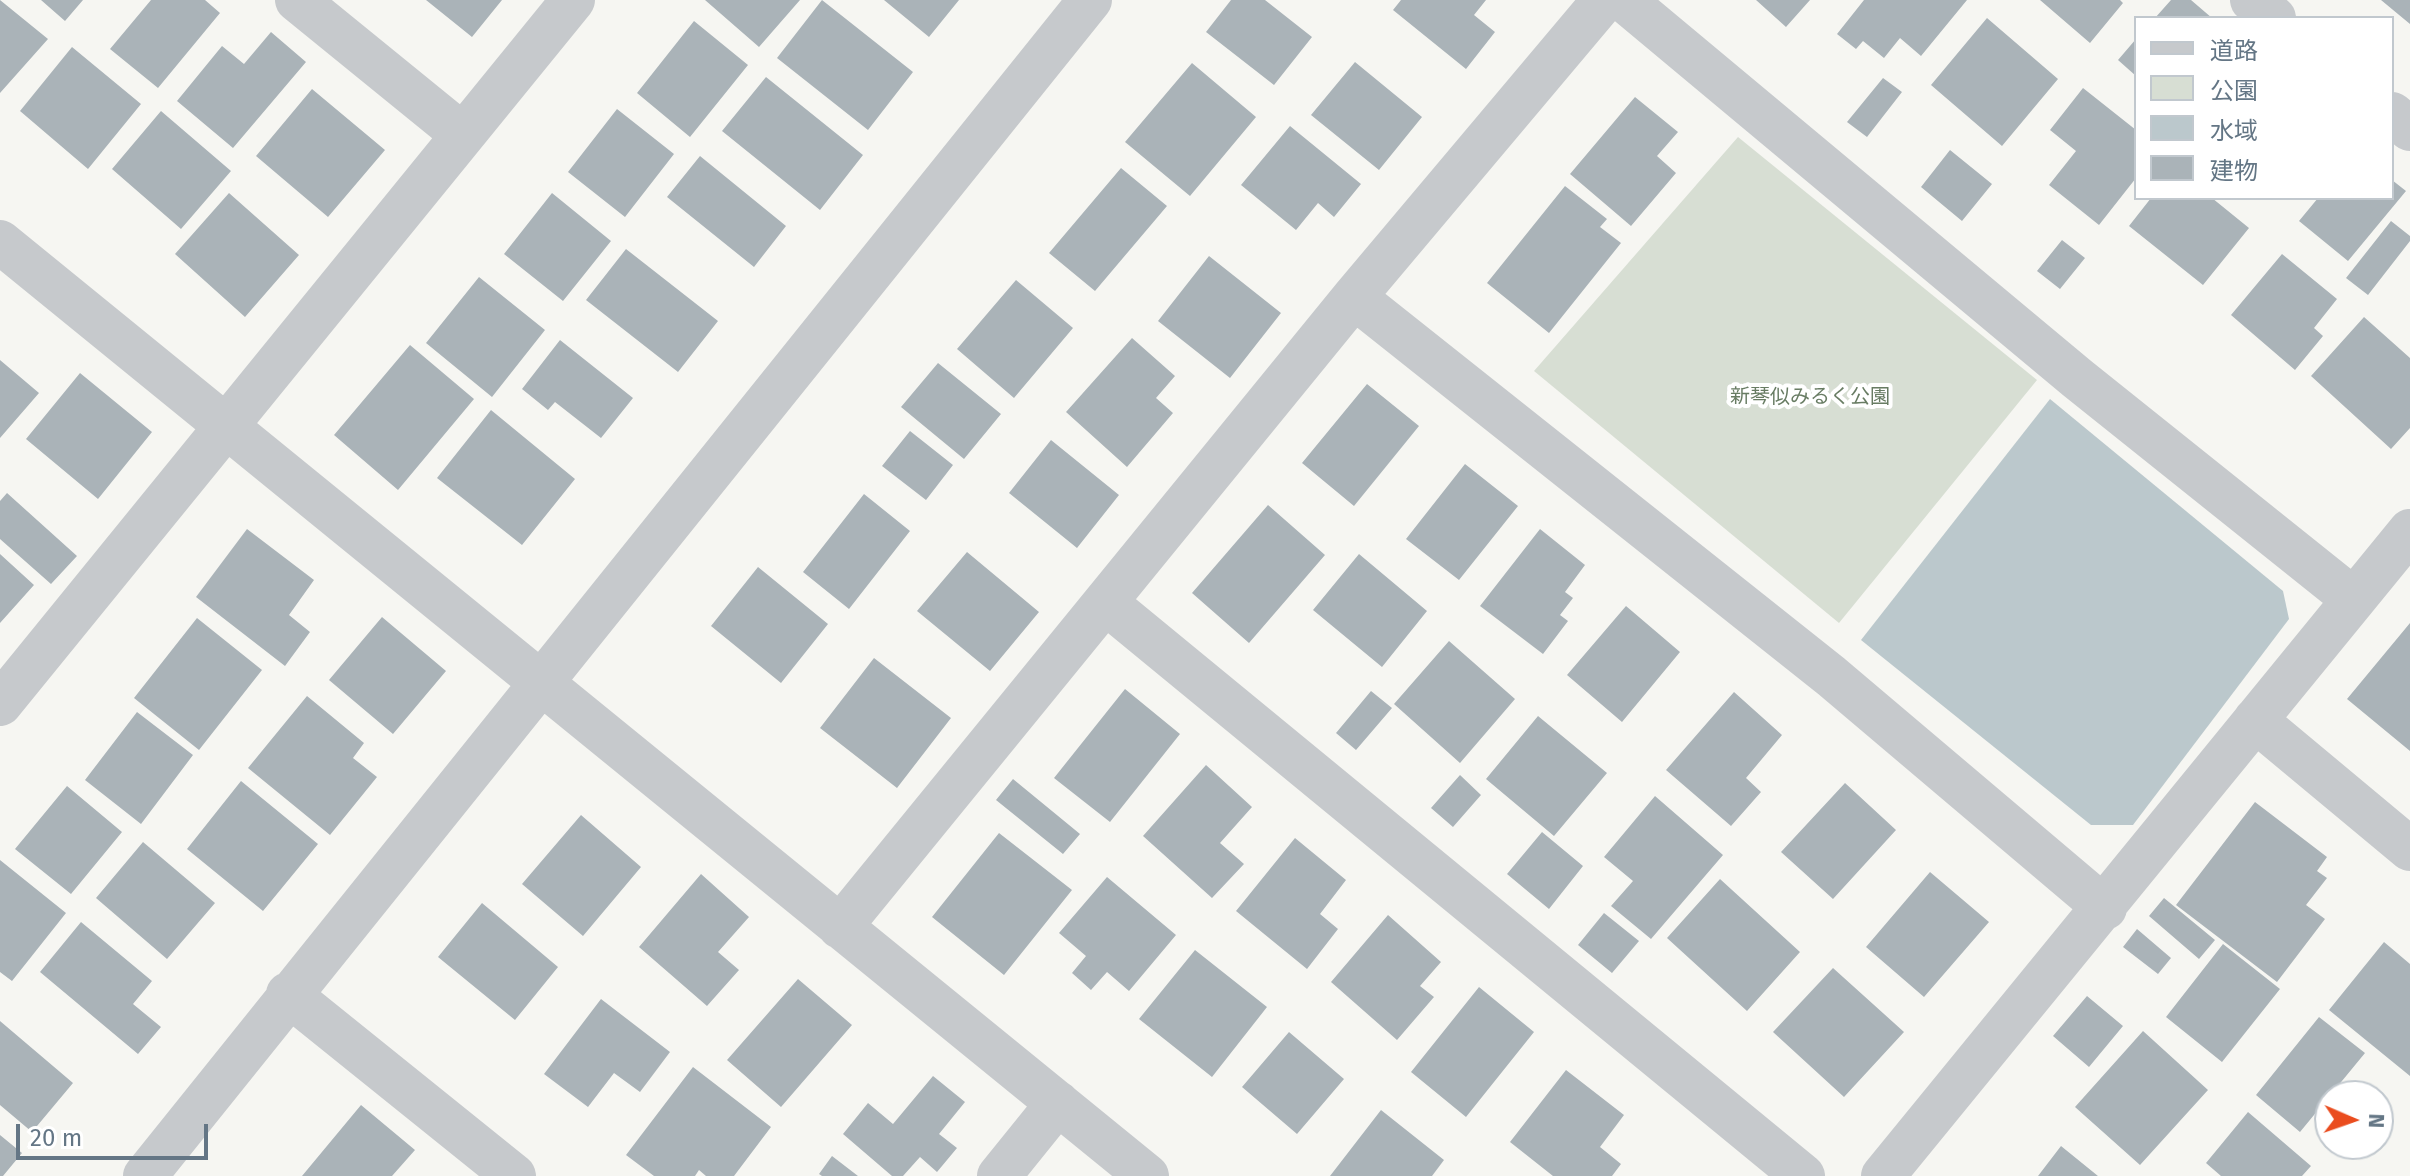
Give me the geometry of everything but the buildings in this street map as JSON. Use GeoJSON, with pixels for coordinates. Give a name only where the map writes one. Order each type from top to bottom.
{"type":"FeatureCollection","features":[{"type":"Feature","properties":{"kind":"street"},"geometry":{"type":"LineString","coordinates":[[297,0],[463,135]]}},
{"type":"Feature","properties":{"kind":"street"},"geometry":{"type":"LineString","coordinates":[[0,704],[573,0]]}},
{"type":"Feature","properties":{"kind":"street"},"geometry":{"type":"LineString","coordinates":[[145,1176],[539,681],[1090,0]]}},
{"type":"Feature","properties":{"kind":"street"},"geometry":{"type":"LineString","coordinates":[[840,927],[1354,297],[1604,0]]}},
{"type":"Feature","properties":{"kind":"street"},"geometry":{"type":"LineString","coordinates":[[1624,0],[2077,378],[2352,598]]}},
{"type":"Feature","properties":{"kind":"street"},"geometry":{"type":"LineString","coordinates":[[2252,0],[2272,16]]}},
{"type":"Feature","properties":{"kind":"street"},"geometry":{"type":"LineString","coordinates":[[2394,116],[2410,129]]}},
{"type":"Feature","properties":{"kind":"street"},"geometry":{"type":"LineString","coordinates":[[0,242],[1147,1176]]}},
{"type":"Feature","properties":{"kind":"street"},"geometry":{"type":"LineString","coordinates":[[1354,297],[1831,676],[2105,908]]}},
{"type":"Feature","properties":{"kind":"street"},"geometry":{"type":"LineString","coordinates":[[1883,1176],[2105,908],[2352,598],[2410,531]]}},
{"type":"Feature","properties":{"kind":"street"},"geometry":{"type":"LineString","coordinates":[[1106,603],[1803,1176]]}},
{"type":"Feature","properties":{"kind":"street"},"geometry":{"type":"LineString","coordinates":[[2255,720],[2410,849]]}},
{"type":"Feature","properties":{"kind":"street"},"geometry":{"type":"LineString","coordinates":[[288,994],[514,1176]]}},
{"type":"Feature","properties":{"kind":"street"},"geometry":{"type":"LineString","coordinates":[[999,1176],[1058,1103]]}},
{"type":"Feature","properties":{"kind":"green space","name":"新琴似みるく公園"},"geometry":{"type":"Polygon","coordinates":[[[1738,137],[2037,380],[1839,623],[1534,371],[1738,137]]]}},
{"type":"Feature","properties":{"kind":"water"},"geometry":{"type":"Polygon","coordinates":[[[2050,399],[2283,591],[2289,619],[2133,825],[2091,825],[1861,640],[2050,399]]]}}]}
